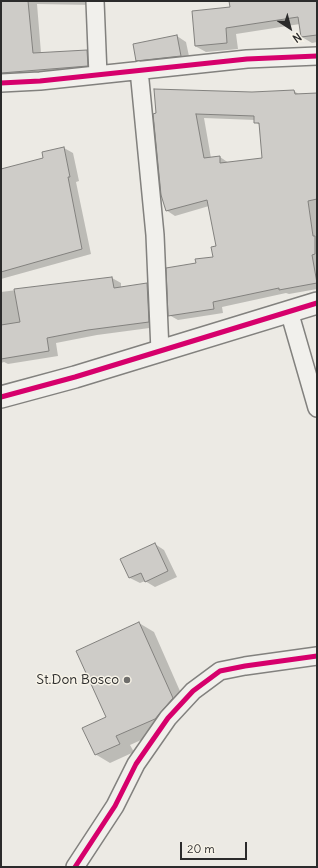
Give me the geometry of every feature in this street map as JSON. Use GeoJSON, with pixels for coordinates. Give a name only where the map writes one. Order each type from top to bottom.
{"type":"FeatureCollection","features":[{"type":"Feature","properties":{"kind":"street"},"geometry":{"type":"LineString","coordinates":[[95,1],[98,74]]}},
{"type":"Feature","properties":{"kind":"street"},"geometry":{"type":"LineString","coordinates":[[1,83],[247,59],[317,56]]}},
{"type":"Feature","properties":{"kind":"street"},"geometry":{"type":"LineString","coordinates":[[139,70],[155,235],[160,351]]}},
{"type":"Feature","properties":{"kind":"street"},"geometry":{"type":"LineString","coordinates":[[1,397],[75,377],[317,303]]}},
{"type":"Feature","properties":{"kind":"street"},"geometry":{"type":"LineString","coordinates":[[289,311],[317,408]]}},
{"type":"Feature","properties":{"kind":"street"},"geometry":{"type":"LineString","coordinates":[[75,867],[115,806],[136,764],[168,718],[193,691],[220,671],[317,656]]}},
{"type":"Feature","properties":{"kind":"building"},"geometry":{"type":"Polygon","coordinates":[[[1,1],[28,1],[33,53],[87,50],[88,66],[1,73],[1,1]]]}},
{"type":"Feature","properties":{"kind":"building"},"geometry":{"type":"Polygon","coordinates":[[[229,1],[317,1],[317,35],[301,37],[298,17],[226,28],[227,43],[195,46],[192,11],[230,7],[229,1]]]}},
{"type":"Feature","properties":{"kind":"building"},"geometry":{"type":"Polygon","coordinates":[[[177,35],[181,56],[136,61],[133,44],[177,35]]]}},
{"type":"Feature","properties":{"kind":"building"},"geometry":{"type":"Polygon","coordinates":[[[154,89],[252,92],[294,90],[295,94],[317,93],[317,199],[308,201],[313,236],[315,236],[315,254],[312,255],[317,283],[279,290],[279,288],[213,302],[214,309],[168,316],[166,268],[196,263],[195,259],[213,257],[211,247],[216,246],[207,200],[166,211],[161,195],[153,114],[156,113],[154,89]],[[196,114],[204,158],[220,156],[220,163],[262,158],[259,123],[254,123],[254,116],[196,114]]]}},
{"type":"Feature","properties":{"kind":"building"},"geometry":{"type":"Polygon","coordinates":[[[64,147],[70,177],[68,177],[82,249],[1,272],[1,169],[43,158],[42,152],[64,147]]]}},
{"type":"Feature","properties":{"kind":"building"},"geometry":{"type":"Polygon","coordinates":[[[112,277],[114,288],[147,283],[149,322],[88,330],[47,338],[49,351],[1,359],[1,325],[20,322],[14,289],[112,277]]]}},
{"type":"Feature","properties":{"kind":"building"},"geometry":{"type":"Polygon","coordinates":[[[155,543],[168,571],[145,582],[141,573],[129,578],[120,559],[155,543]]]}},
{"type":"Feature","properties":{"kind":"building","name":"St.Don Bosco"},"geometry":{"type":"Polygon","coordinates":[[[139,622],[173,698],[155,719],[116,736],[120,744],[95,755],[82,728],[106,717],[76,651],[139,622]]]}},
{"type":"Feature","properties":{"kind":"cycle path"},"geometry":{"type":"LineString","coordinates":[[1,83],[40,81],[247,59],[317,56]]}},
{"type":"Feature","properties":{"kind":"cycle path"},"geometry":{"type":"LineString","coordinates":[[1,397],[75,377],[317,303]]}},
{"type":"Feature","properties":{"kind":"cycle path"},"geometry":{"type":"LineString","coordinates":[[75,867],[115,806],[136,764],[168,718],[193,691],[220,671],[317,656]]}},
{"type":"Feature","properties":{"kind":"place","name":"St.Don Bosco"},"geometry":{"type":"Point","coordinates":[127,680]}}]}
